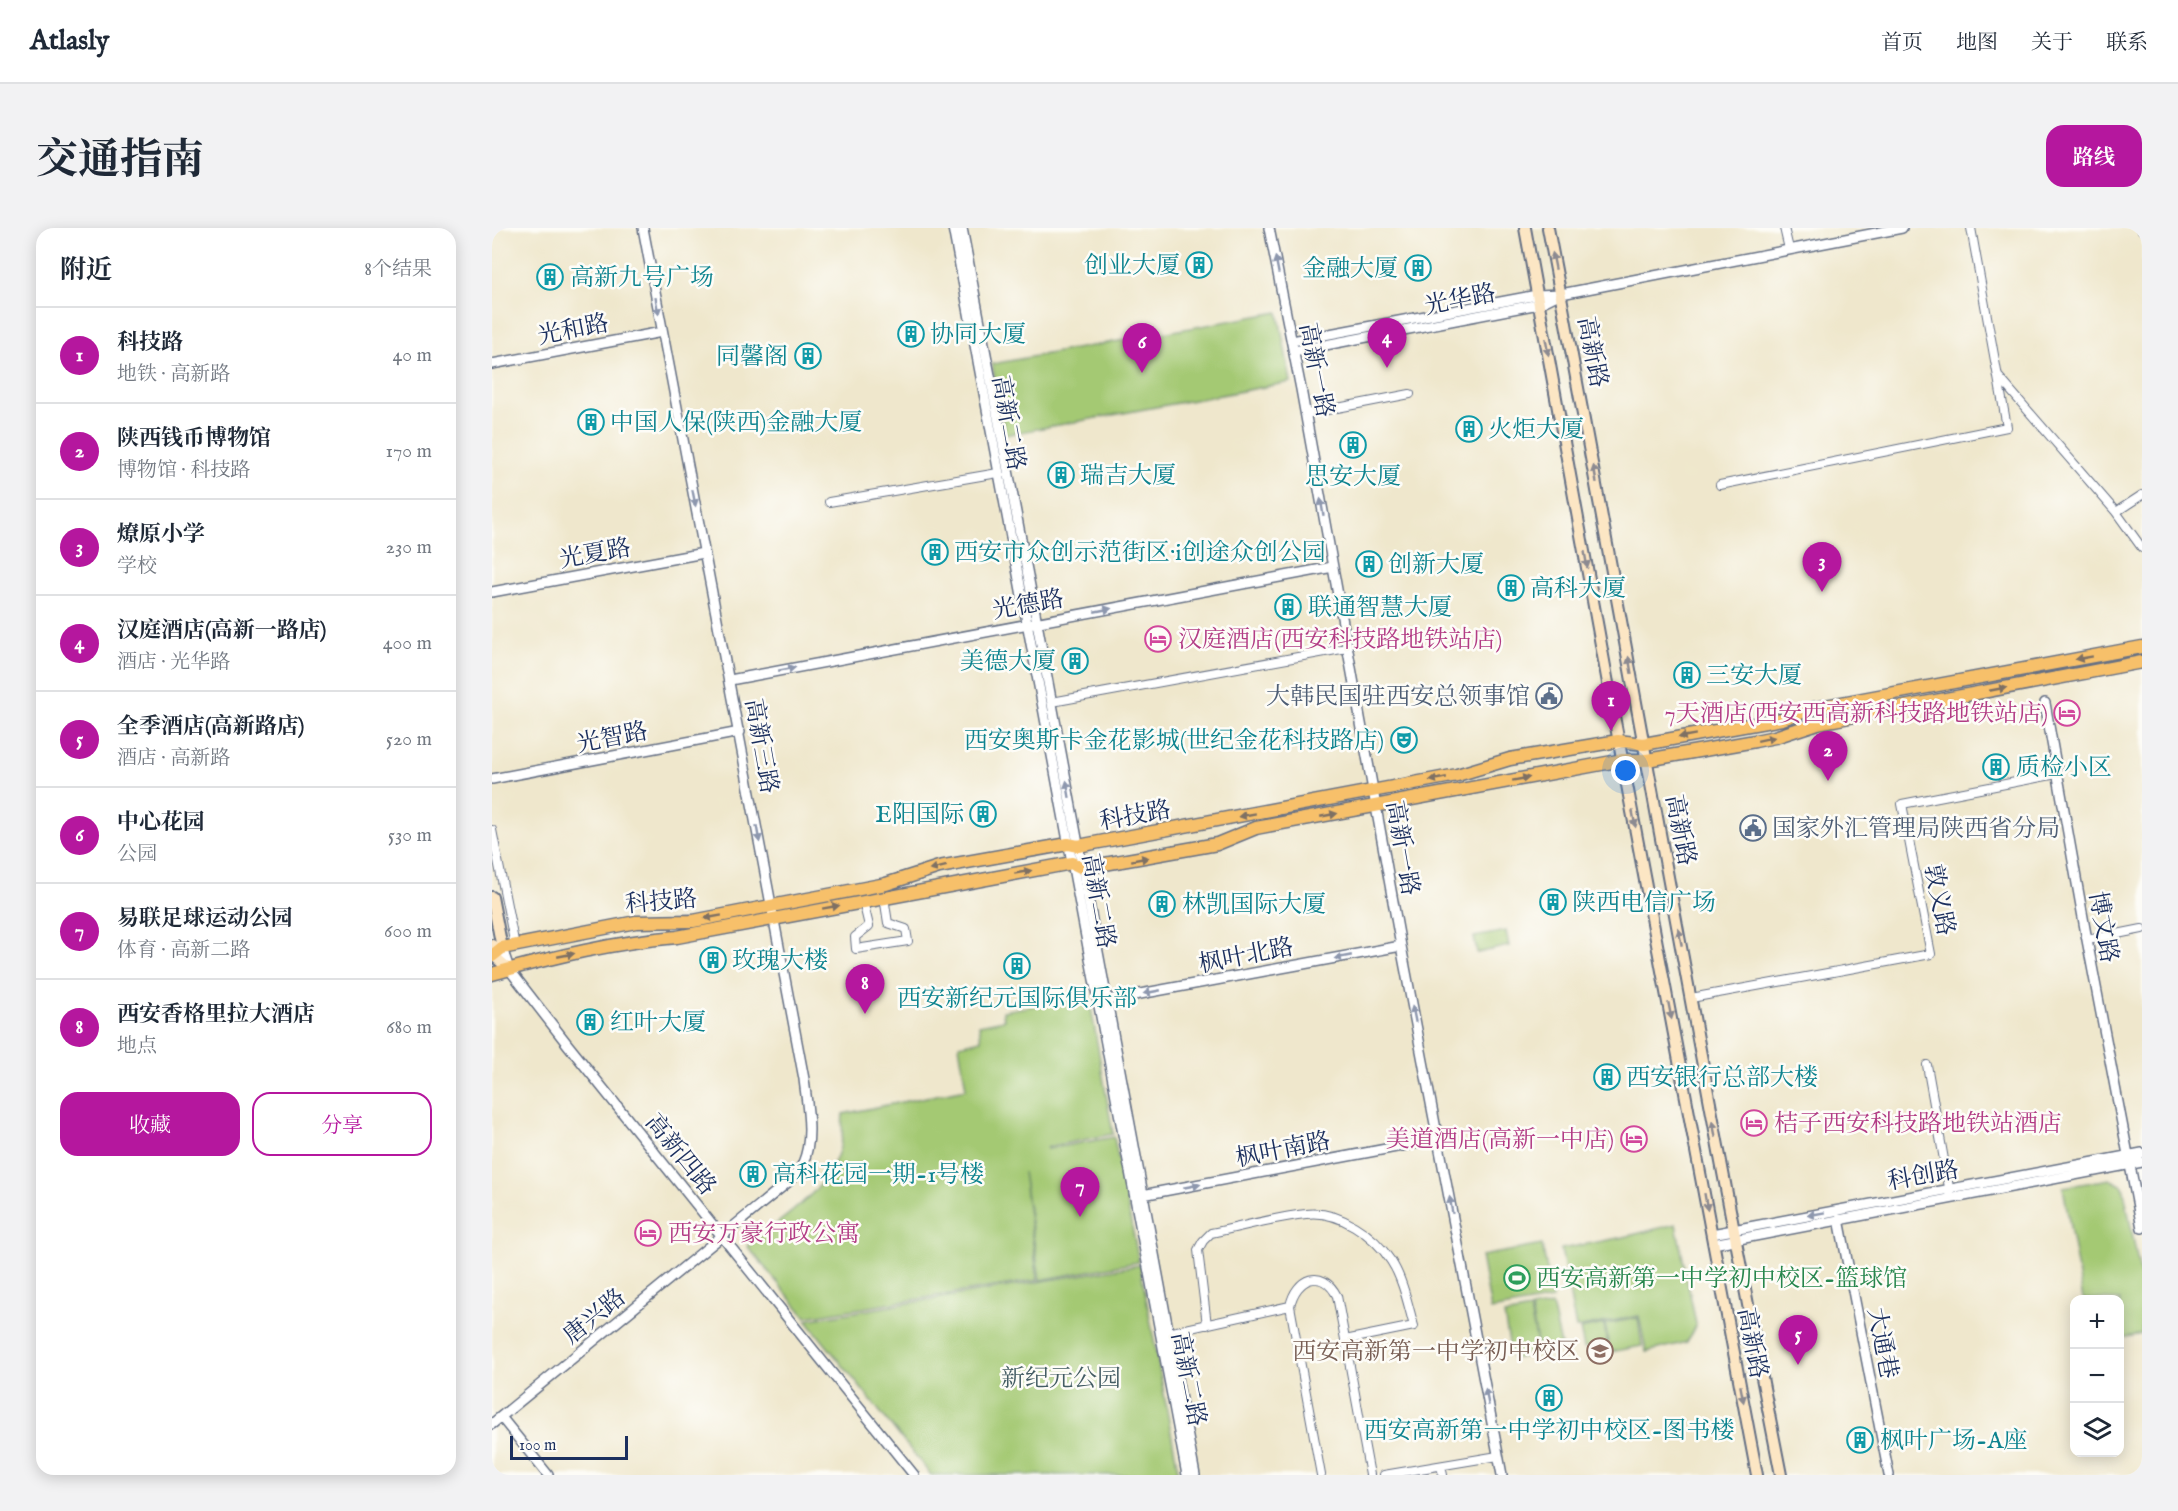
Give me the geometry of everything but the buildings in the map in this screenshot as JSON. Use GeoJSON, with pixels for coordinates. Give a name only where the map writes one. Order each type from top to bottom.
{"type":"FeatureCollection","features":[{"type":"Feature","properties":{"kind":"main road","name":"高新路"},"geometry":{"type":"LineString","coordinates":[[1525,228],[1618,741],[1757,1475]]}},
{"type":"Feature","properties":{"kind":"main road","name":"高新路"},"geometry":{"type":"LineString","coordinates":[[1548,228],[1734,1235],[1781,1475]]}},
{"type":"Feature","properties":{"kind":"main road","name":"科技路"},"geometry":{"type":"LineString","coordinates":[[492,974],[540,960],[645,939],[677,937],[886,884],[939,867],[1373,792],[1457,775],[1510,759],[1618,741],[1644,744],[1782,719],[1814,708],[2142,647]]}},
{"type":"Feature","properties":{"kind":"main road","name":"科技路"},"geometry":{"type":"LineString","coordinates":[[495,951],[636,922],[693,921],[863,901],[1217,844],[1256,828],[1623,760],[1647,760],[1774,737],[1818,723],[2142,662]]}},
{"type":"Feature","properties":{"kind":"main road"},"geometry":{"type":"LineString","coordinates":[[492,897],[495,951]]}},
{"type":"Feature","properties":{"kind":"main road","name":"高新四路"},"geometry":{"type":"LineString","coordinates":[[495,951],[509,969]]}},
{"type":"Feature","properties":{"kind":"street","name":"高新三路"},"geometry":{"type":"LineString","coordinates":[[643,228],[804,1079],[808,1129],[807,1149],[802,1165],[788,1182],[721,1238]]}},
{"type":"Feature","properties":{"kind":"street","name":"高新二路"},"geometry":{"type":"LineString","coordinates":[[953,228],[998,472],[1052,702],[1073,845]]}},
{"type":"Feature","properties":{"kind":"street","name":"高新二路"},"geometry":{"type":"LineString","coordinates":[[962,228],[1187,1475]]}},
{"type":"Feature","properties":{"kind":"street","name":"高新一路"},"geometry":{"type":"LineString","coordinates":[[1269,228],[1306,414],[1401,946],[1502,1475]]}},
{"type":"Feature","properties":{"kind":"street"},"geometry":{"type":"LineString","coordinates":[[1784,228],[1789,249]]}},
{"type":"Feature","properties":{"kind":"street","name":"光华路"},"geometry":{"type":"LineString","coordinates":[[1293,346],[1902,228]]}},
{"type":"Feature","properties":{"kind":"street"},"geometry":{"type":"LineString","coordinates":[[1720,485],[2007,427],[1971,228]]}},
{"type":"Feature","properties":{"kind":"street","name":"光和路"},"geometry":{"type":"LineString","coordinates":[[492,364],[662,332]]}},
{"type":"Feature","properties":{"kind":"street"},"geometry":{"type":"LineString","coordinates":[[1997,375],[2116,512],[2142,548]]}},
{"type":"Feature","properties":{"kind":"street"},"geometry":{"type":"LineString","coordinates":[[1306,414],[1410,394]]}},
{"type":"Feature","properties":{"kind":"street"},"geometry":{"type":"LineString","coordinates":[[829,502],[998,472]]}},
{"type":"Feature","properties":{"kind":"street"},"geometry":{"type":"LineString","coordinates":[[2116,512],[2142,495]]}},
{"type":"Feature","properties":{"kind":"street","name":"光夏路"},"geometry":{"type":"LineString","coordinates":[[492,592],[704,553]]}},
{"type":"Feature","properties":{"kind":"street","name":"光德路"},"geometry":{"type":"LineString","coordinates":[[730,680],[1333,567]]}},
{"type":"Feature","properties":{"kind":"street"},"geometry":{"type":"LineString","coordinates":[[1052,702],[1347,648]]}},
{"type":"Feature","properties":{"kind":"street","name":"博文路"},"geometry":{"type":"LineString","coordinates":[[2045,703],[2086,940],[2142,1228]]}},
{"type":"Feature","properties":{"kind":"street","name":"光智路"},"geometry":{"type":"LineString","coordinates":[[492,779],[740,732]]}},
{"type":"Feature","properties":{"kind":"street","name":"敦义路"},"geometry":{"type":"LineString","coordinates":[[1691,998],[1931,954],[1902,804],[2057,774]]}},
{"type":"Feature","properties":{"kind":"street"},"geometry":{"type":"LineString","coordinates":[[492,830],[515,946]]}},
{"type":"Feature","properties":{"kind":"street"},"geometry":{"type":"LineString","coordinates":[[863,901],[869,926],[855,937],[856,949],[908,940],[906,929],[888,923],[884,897]]}},
{"type":"Feature","properties":{"kind":"street"},"geometry":{"type":"LineString","coordinates":[[2086,940],[2142,929]]}},
{"type":"Feature","properties":{"kind":"street","name":"枫叶北路"},"geometry":{"type":"LineString","coordinates":[[1102,1002],[1401,946]]}},
{"type":"Feature","properties":{"kind":"street","name":"高新四路"},"geometry":{"type":"LineString","coordinates":[[509,969],[721,1238],[914,1475]]}},
{"type":"Feature","properties":{"kind":"street"},"geometry":{"type":"LineString","coordinates":[[1927,1065],[1950,1194]]}},
{"type":"Feature","properties":{"kind":"street","name":"枫叶南路"},"geometry":{"type":"LineString","coordinates":[[1138,1196],[1439,1139]]}},
{"type":"Feature","properties":{"kind":"street","name":"科创路"},"geometry":{"type":"LineString","coordinates":[[1712,1239],[2129,1160],[2142,1153]]}},
{"type":"Feature","properties":{"kind":"street","name":"科创路"},"geometry":{"type":"LineString","coordinates":[[2129,1160],[2142,1162]]}},
{"type":"Feature","properties":{"kind":"street","name":"科创路"},"geometry":{"type":"LineString","coordinates":[[1734,1235],[1839,1220],[1950,1194]]}},
{"type":"Feature","properties":{"kind":"street","name":"高新二路"},"geometry":{"type":"LineString","coordinates":[[1138,1196],[1195,1475]]}},
{"type":"Feature","properties":{"kind":"street"},"geometry":{"type":"LineString","coordinates":[[1208,1325],[1198,1250],[1203,1241],[1211,1233],[1308,1214],[1337,1218],[1367,1233],[1392,1262],[1414,1326],[1345,1340]]}},
{"type":"Feature","properties":{"kind":"street","name":"大通巷"},"geometry":{"type":"LineString","coordinates":[[1839,1220],[1889,1475]]}},
{"type":"Feature","properties":{"kind":"street","name":"唐兴路"},"geometry":{"type":"LineString","coordinates":[[492,1424],[721,1238]]}},
{"type":"Feature","properties":{"kind":"street"},"geometry":{"type":"LineString","coordinates":[[1319,1475],[1290,1306],[1292,1293],[1301,1283],[1314,1278],[1326,1282],[1337,1296],[1370,1475]]}},
{"type":"Feature","properties":{"kind":"street"},"geometry":{"type":"LineString","coordinates":[[1168,1334],[1290,1306]]}},
{"type":"Feature","properties":{"kind":"street"},"geometry":{"type":"LineString","coordinates":[[501,1417],[548,1475]]}},
{"type":"Feature","properties":{"kind":"street"},"geometry":{"type":"LineString","coordinates":[[1384,1475],[1498,1456]]}},
{"type":"Feature","properties":{"kind":"street"},"geometry":{"type":"LineString","coordinates":[[1441,1466],[1443,1475]]}},
{"type":"Feature","properties":{"kind":"green space"},"geometry":{"type":"Polygon","coordinates":[[[1278,312],[1291,382],[1005,435],[992,364],[1278,312]]]}},
{"type":"Feature","properties":{"kind":"green space"},"geometry":{"type":"Polygon","coordinates":[[[1506,931],[1509,946],[1477,953],[1474,937],[1506,931]]]}},
{"type":"Feature","properties":{"kind":"green space"},"geometry":{"type":"Polygon","coordinates":[[[1089,996],[1113,1134],[1047,1147],[1047,1149],[1114,1137],[1139,1262],[1040,1280],[1023,1172],[1038,1280],[806,1317],[747,1246],[805,1200],[829,1172],[842,1138],[843,1114],[966,1089],[959,1045],[981,1040],[979,1025],[1004,1020],[1003,1011],[1089,996]]]}},
{"type":"Feature","properties":{"kind":"green space"},"geometry":{"type":"Polygon","coordinates":[[[2110,1179],[2123,1186],[2142,1283],[2142,1334],[2124,1337],[2124,1295],[2082,1295],[2063,1187],[2110,1179]]]}},
{"type":"Feature","properties":{"kind":"green space"},"geometry":{"type":"Polygon","coordinates":[[[1676,1224],[1696,1324],[1687,1342],[1646,1352],[1639,1316],[1576,1328],[1561,1249],[1676,1224]]]}},
{"type":"Feature","properties":{"kind":"green space","name":"西安高新第一中学初中校区-篮球馆"},"geometry":{"type":"Polygon","coordinates":[[[1542,1245],[1553,1299],[1491,1310],[1481,1256],[1542,1245]]]}},
{"type":"Feature","properties":{"kind":"green space","name":"新纪元公园"},"geometry":{"type":"Polygon","coordinates":[[[1140,1265],[1179,1475],[931,1475],[806,1320],[1140,1265]]]}},
{"type":"Feature","properties":{"kind":"green space"},"geometry":{"type":"Polygon","coordinates":[[[1552,1305],[1562,1350],[1512,1359],[1504,1315],[1530,1310],[1539,1353],[1531,1309],[1552,1305]]]}},
{"type":"Feature","properties":{"kind":"green space"},"geometry":{"type":"Polygon","coordinates":[[[1638,1318],[1642,1346],[1610,1352],[1605,1324],[1638,1318]]]}},
{"type":"Feature","properties":{"kind":"green space"},"geometry":{"type":"Polygon","coordinates":[[[1604,1324],[1607,1344],[1584,1348],[1580,1329],[1604,1324]]]}},
{"type":"Feature","properties":{"kind":"place","name":"创业大厦"},"geometry":{"type":"Point","coordinates":[1199,265]}},
{"type":"Feature","properties":{"kind":"place","name":"金融大厦"},"geometry":{"type":"Point","coordinates":[1418,268]}},
{"type":"Feature","properties":{"kind":"place","name":"高新九号广场"},"geometry":{"type":"Point","coordinates":[550,277]}},
{"type":"Feature","properties":{"kind":"place","name":"协同大厦"},"geometry":{"type":"Point","coordinates":[911,334]}},
{"type":"Feature","properties":{"kind":"place","name":"同馨阁"},"geometry":{"type":"Point","coordinates":[808,356]}},
{"type":"Feature","properties":{"kind":"place","name":"汉庭酒店(高新一路店)"},"geometry":{"type":"Point","coordinates":[1387,368]}},
{"type":"Feature","properties":{"kind":"place","name":"中心花园"},"geometry":{"type":"Point","coordinates":[1142,373]}},
{"type":"Feature","properties":{"kind":"place","name":"中国人保(陕西)金融大厦"},"geometry":{"type":"Point","coordinates":[591,422]}},
{"type":"Feature","properties":{"kind":"place","name":"火炬大厦"},"geometry":{"type":"Point","coordinates":[1469,429]}},
{"type":"Feature","properties":{"kind":"place","name":"思安大厦"},"geometry":{"type":"Point","coordinates":[1353,445]}},
{"type":"Feature","properties":{"kind":"place","name":"瑞吉大厦"},"geometry":{"type":"Point","coordinates":[1061,475]}},
{"type":"Feature","properties":{"kind":"place","name":"西安市众创示范街区·i创途众创公园"},"geometry":{"type":"Point","coordinates":[935,552]}},
{"type":"Feature","properties":{"kind":"place","name":"创新大厦"},"geometry":{"type":"Point","coordinates":[1369,564]}},
{"type":"Feature","properties":{"kind":"place","name":"高科大厦"},"geometry":{"type":"Point","coordinates":[1511,588]}},
{"type":"Feature","properties":{"kind":"place","name":"燎原小学"},"geometry":{"type":"Point","coordinates":[1822,592]}},
{"type":"Feature","properties":{"kind":"place","name":"联通智慧大厦"},"geometry":{"type":"Point","coordinates":[1288,607]}},
{"type":"Feature","properties":{"kind":"place","name":"汉庭酒店(西安科技路地铁站店)"},"geometry":{"type":"Point","coordinates":[1158,639]}},
{"type":"Feature","properties":{"kind":"place","name":"美德大厦"},"geometry":{"type":"Point","coordinates":[1075,661]}},
{"type":"Feature","properties":{"kind":"place","name":"三安大厦"},"geometry":{"type":"Point","coordinates":[1687,675]}},
{"type":"Feature","properties":{"kind":"place","name":"大韩民国驻西安总领事馆"},"geometry":{"type":"Point","coordinates":[1549,696]}},
{"type":"Feature","properties":{"kind":"place","name":"7天酒店(西安西高新科技路地铁站店)"},"geometry":{"type":"Point","coordinates":[2067,713]}},
{"type":"Feature","properties":{"kind":"place","name":"科技路"},"geometry":{"type":"Point","coordinates":[1611,731]}},
{"type":"Feature","properties":{"kind":"place","name":"西安奥斯卡金花影城(世纪金花科技路店)"},"geometry":{"type":"Point","coordinates":[1404,740]}},
{"type":"Feature","properties":{"kind":"place","name":"质检小区"},"geometry":{"type":"Point","coordinates":[1996,767]}},
{"type":"Feature","properties":{"kind":"place","name":"陕西钱币博物馆"},"geometry":{"type":"Point","coordinates":[1828,781]}},
{"type":"Feature","properties":{"kind":"place","name":"E阳国际"},"geometry":{"type":"Point","coordinates":[983,814]}},
{"type":"Feature","properties":{"kind":"place","name":"国家外汇管理局陕西省分局"},"geometry":{"type":"Point","coordinates":[1753,828]}},
{"type":"Feature","properties":{"kind":"place","name":"陕西电信广场"},"geometry":{"type":"Point","coordinates":[1553,902]}},
{"type":"Feature","properties":{"kind":"place","name":"林凯国际大厦"},"geometry":{"type":"Point","coordinates":[1162,904]}},
{"type":"Feature","properties":{"kind":"place","name":"玫瑰大楼"},"geometry":{"type":"Point","coordinates":[713,960]}},
{"type":"Feature","properties":{"kind":"place","name":"西安新纪元国际俱乐部"},"geometry":{"type":"Point","coordinates":[1017,966]}},
{"type":"Feature","properties":{"kind":"place","name":"西安香格里拉大酒店"},"geometry":{"type":"Point","coordinates":[865,1014]}},
{"type":"Feature","properties":{"kind":"place","name":"红叶大厦"},"geometry":{"type":"Point","coordinates":[590,1022]}},
{"type":"Feature","properties":{"kind":"place","name":"西安银行总部大楼"},"geometry":{"type":"Point","coordinates":[1607,1077]}},
{"type":"Feature","properties":{"kind":"place","name":"桔子西安科技路地铁站酒店"},"geometry":{"type":"Point","coordinates":[1754,1123]}},
{"type":"Feature","properties":{"kind":"place","name":"美道酒店(高新一中店)"},"geometry":{"type":"Point","coordinates":[1634,1139]}},
{"type":"Feature","properties":{"kind":"place","name":"高科花园一期-1号楼"},"geometry":{"type":"Point","coordinates":[753,1174]}},
{"type":"Feature","properties":{"kind":"place","name":"易联足球运动公园"},"geometry":{"type":"Point","coordinates":[1080,1217]}},
{"type":"Feature","properties":{"kind":"place","name":"西安万豪行政公寓"},"geometry":{"type":"Point","coordinates":[648,1233]}},
{"type":"Feature","properties":{"kind":"place","name":"西安高新第一中学初中校区-篮球馆"},"geometry":{"type":"Point","coordinates":[1517,1278]}},
{"type":"Feature","properties":{"kind":"place","name":"西安高新第一中学初中校区"},"geometry":{"type":"Point","coordinates":[1600,1351]}},
{"type":"Feature","properties":{"kind":"place","name":"全季酒店(高新路店)"},"geometry":{"type":"Point","coordinates":[1798,1365]}},
{"type":"Feature","properties":{"kind":"place","name":"西安高新第一中学初中校区-图书楼"},"geometry":{"type":"Point","coordinates":[1549,1398]}},
{"type":"Feature","properties":{"kind":"place","name":"枫叶广场-A座"},"geometry":{"type":"Point","coordinates":[1860,1440]}}]}
